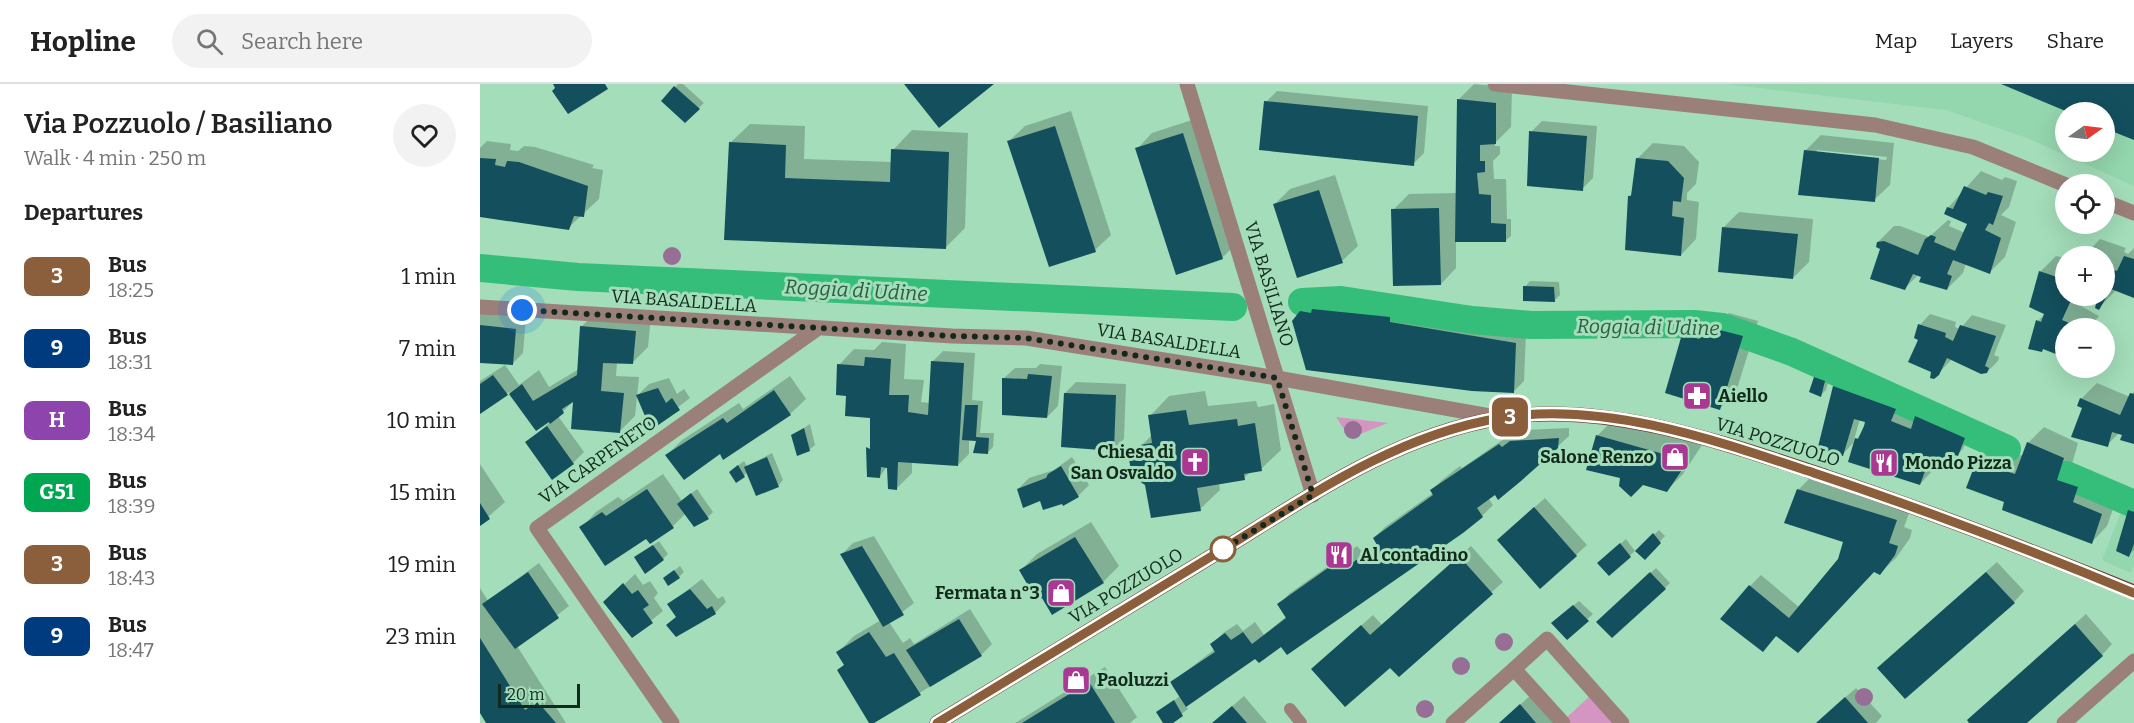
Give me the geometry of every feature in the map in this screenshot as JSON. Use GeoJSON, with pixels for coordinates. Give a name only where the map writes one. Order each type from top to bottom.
{"type":"FeatureCollection","features":[{"type":"Feature","properties":{"kind":"main road","name":"VIA POZZUOLO"},"geometry":{"type":"LineString","coordinates":[[937,723],[1361,465],[1415,441],[1450,429],[1501,418],[1556,415],[1590,417],[1668,429],[1759,455],[1968,526],[2134,592]]}},
{"type":"Feature","properties":{"kind":"street","name":"VIA BASILIANO"},"geometry":{"type":"LineString","coordinates":[[1187,84],[1313,495]]}},
{"type":"Feature","properties":{"kind":"street"},"geometry":{"type":"LineString","coordinates":[[1495,84],[1875,125],[1973,147],[2055,181]]}},
{"type":"Feature","properties":{"kind":"street"},"geometry":{"type":"LineString","coordinates":[[2115,205],[2134,213]]}},
{"type":"Feature","properties":{"kind":"street","name":"VIA BASALDELLA"},"geometry":{"type":"LineString","coordinates":[[480,307],[817,328],[1026,338],[1277,378]]}},
{"type":"Feature","properties":{"kind":"street","name":"VIA CARPENETO"},"geometry":{"type":"LineString","coordinates":[[672,723],[537,528],[817,328]]}},
{"type":"Feature","properties":{"kind":"street","name":"VIA POZZUOLO"},"geometry":{"type":"LineString","coordinates":[[1277,378],[1501,418]]}},
{"type":"Feature","properties":{"kind":"street"},"geometry":{"type":"LineString","coordinates":[[1453,723],[1547,639],[1622,723]]}},
{"type":"Feature","properties":{"kind":"street"},"geometry":{"type":"LineString","coordinates":[[2064,723],[2134,661]]}},
{"type":"Feature","properties":{"kind":"street"},"geometry":{"type":"LineString","coordinates":[[1514,669],[1563,723]]}},
{"type":"Feature","properties":{"kind":"lane"},"geometry":{"type":"LineString","coordinates":[[1290,709],[1301,723]]}},
{"type":"Feature","properties":{"kind":"shaded area"},"geometry":{"type":"Polygon","coordinates":[[[1726,84],[2134,84],[2134,186],[2115,177],[2115,174],[2107,174],[2080,162],[2115,162],[2115,102],[2055,102],[2055,151],[2027,138],[1946,110],[1726,84]]]}},
{"type":"Feature","properties":{"kind":"shaded area"},"geometry":{"type":"Polygon","coordinates":[[[1336,417],[1388,423],[1350,438],[1336,417]]]}},
{"type":"Feature","properties":{"kind":"shaded area"},"geometry":{"type":"Polygon","coordinates":[[[2124,505],[2134,509],[2134,565],[2131,573],[2102,560],[2124,505]]]}},
{"type":"Feature","properties":{"kind":"shaded area"},"geometry":{"type":"Polygon","coordinates":[[[1594,692],[1622,723],[1562,722],[1594,692]]]}},
{"type":"Feature","properties":{"kind":"building"},"geometry":{"type":"Polygon","coordinates":[[[553,84],[605,84],[608,89],[568,114],[552,91],[555,88],[553,84]]]}},
{"type":"Feature","properties":{"kind":"building"},"geometry":{"type":"Polygon","coordinates":[[[904,84],[994,84],[939,128],[904,84]]]}},
{"type":"Feature","properties":{"kind":"building"},"geometry":{"type":"Polygon","coordinates":[[[2001,84],[2134,84],[2134,140],[2115,132],[2115,102],[2055,102],[2055,107],[2001,84]]]}},
{"type":"Feature","properties":{"kind":"building"},"geometry":{"type":"Polygon","coordinates":[[[674,86],[700,109],[685,123],[661,101],[674,86]]]}},
{"type":"Feature","properties":{"kind":"building"},"geometry":{"type":"Polygon","coordinates":[[[1457,99],[1496,103],[1496,144],[1480,145],[1480,161],[1485,161],[1485,172],[1477,173],[1479,194],[1491,195],[1491,223],[1506,224],[1506,242],[1455,242],[1457,99]]]}},
{"type":"Feature","properties":{"kind":"building"},"geometry":{"type":"Polygon","coordinates":[[[1264,101],[1418,116],[1414,166],[1259,150],[1264,101]]]}},
{"type":"Feature","properties":{"kind":"building"},"geometry":{"type":"Polygon","coordinates":[[[1055,126],[1096,252],[1049,267],[1007,141],[1055,126]]]}},
{"type":"Feature","properties":{"kind":"building"},"geometry":{"type":"Polygon","coordinates":[[[1529,131],[1587,136],[1583,191],[1527,186],[1529,131]]]}},
{"type":"Feature","properties":{"kind":"building"},"geometry":{"type":"Polygon","coordinates":[[[1183,133],[1223,259],[1176,275],[1135,148],[1183,133]]]}},
{"type":"Feature","properties":{"kind":"building"},"geometry":{"type":"Polygon","coordinates":[[[729,142],[786,145],[785,178],[890,182],[891,149],[949,152],[946,249],[724,240],[729,142]]]}},
{"type":"Feature","properties":{"kind":"building"},"geometry":{"type":"Polygon","coordinates":[[[1804,150],[1879,158],[1875,202],[1798,195],[1804,150]]]}},
{"type":"Feature","properties":{"kind":"building"},"geometry":{"type":"Polygon","coordinates":[[[480,158],[496,159],[495,165],[505,167],[507,161],[519,162],[588,186],[584,217],[574,216],[569,230],[480,217],[480,158]]]}},
{"type":"Feature","properties":{"kind":"building"},"geometry":{"type":"Polygon","coordinates":[[[1636,158],[1668,161],[1684,178],[1681,202],[1673,201],[1672,216],[1684,218],[1681,256],[1625,250],[1628,196],[1631,196],[1636,158]]]}},
{"type":"Feature","properties":{"kind":"building"},"geometry":{"type":"Polygon","coordinates":[[[1964,186],[1986,195],[1988,192],[2003,196],[1993,225],[1989,223],[1985,230],[2001,238],[1990,274],[1953,260],[1947,274],[1952,276],[1947,290],[1919,282],[1921,277],[1913,274],[1905,290],[1870,279],[1880,249],[1876,247],[1877,242],[1884,241],[1918,255],[1925,239],[1931,235],[1936,237],[1934,242],[1955,251],[1967,224],[1944,214],[1947,207],[1953,209],[1964,186]]]}},
{"type":"Feature","properties":{"kind":"building"},"geometry":{"type":"Polygon","coordinates":[[[1319,190],[1343,263],[1297,278],[1273,204],[1319,190]]]}},
{"type":"Feature","properties":{"kind":"building"},"geometry":{"type":"Polygon","coordinates":[[[1439,208],[1441,285],[1393,286],[1391,209],[1439,208]]]}},
{"type":"Feature","properties":{"kind":"building"},"geometry":{"type":"Polygon","coordinates":[[[1722,227],[1798,234],[1793,279],[1718,272],[1722,227]]]}},
{"type":"Feature","properties":{"kind":"building"},"geometry":{"type":"Polygon","coordinates":[[[2124,256],[2134,259],[2134,298],[2115,291],[2115,270],[2117,271],[2124,256]]]}},
{"type":"Feature","properties":{"kind":"building"},"geometry":{"type":"Polygon","coordinates":[[[2039,271],[2055,276],[2055,306],[2068,306],[2063,318],[2055,318],[2055,354],[2043,349],[2042,352],[2028,349],[2036,320],[2041,322],[2044,314],[2029,307],[2039,271]]]}},
{"type":"Feature","properties":{"kind":"building"},"geometry":{"type":"Polygon","coordinates":[[[1523,286],[1554,287],[1555,302],[1523,301],[1523,286]]]}},
{"type":"Feature","properties":{"kind":"building"},"geometry":{"type":"Polygon","coordinates":[[[1312,309],[1390,317],[1390,322],[1516,343],[1514,393],[1472,391],[1306,370],[1292,321],[1300,311],[1311,313],[1312,309]]]}},
{"type":"Feature","properties":{"kind":"building"},"geometry":{"type":"Polygon","coordinates":[[[1918,324],[1946,333],[1945,337],[1953,341],[1960,325],[1996,336],[1985,366],[1989,368],[1987,373],[1981,374],[1947,358],[1939,375],[1934,379],[1930,378],[1931,372],[1908,362],[1918,340],[1914,338],[1918,324]]]}},
{"type":"Feature","properties":{"kind":"building"},"geometry":{"type":"Polygon","coordinates":[[[480,325],[516,329],[513,365],[480,363],[480,325]]]}},
{"type":"Feature","properties":{"kind":"building"},"geometry":{"type":"Polygon","coordinates":[[[580,326],[636,331],[633,364],[603,363],[601,391],[624,393],[620,433],[571,429],[573,402],[562,409],[564,413],[550,424],[549,422],[536,431],[509,394],[522,384],[533,401],[577,375],[580,326]]]}},
{"type":"Feature","properties":{"kind":"building"},"geometry":{"type":"Polygon","coordinates":[[[1712,328],[1743,336],[1720,410],[1665,393],[1682,334],[1699,339],[1712,328]]]}},
{"type":"Feature","properties":{"kind":"building"},"geometry":{"type":"Polygon","coordinates":[[[865,357],[891,359],[889,395],[909,395],[908,412],[928,415],[931,361],[964,363],[958,466],[898,462],[897,490],[888,489],[887,468],[881,467],[880,478],[867,477],[866,447],[870,449],[870,418],[845,416],[846,396],[836,395],[837,364],[864,366],[865,357]]]}},
{"type":"Feature","properties":{"kind":"building"},"geometry":{"type":"Polygon","coordinates":[[[1028,374],[1052,376],[1047,418],[1002,415],[1002,378],[1027,379],[1028,374]]]}},
{"type":"Feature","properties":{"kind":"building"},"geometry":{"type":"Polygon","coordinates":[[[493,375],[508,395],[480,414],[480,384],[493,375]]]}},
{"type":"Feature","properties":{"kind":"building"},"geometry":{"type":"Polygon","coordinates":[[[1814,377],[1825,381],[1821,397],[1809,392],[1814,377]]]}},
{"type":"Feature","properties":{"kind":"building"},"geometry":{"type":"Polygon","coordinates":[[[1833,386],[1896,409],[1891,421],[1911,429],[1915,416],[1965,438],[1958,456],[1951,454],[1946,468],[1929,460],[1920,485],[1848,462],[1855,438],[1858,439],[1865,422],[1854,419],[1843,456],[1817,451],[1833,386]]]}},
{"type":"Feature","properties":{"kind":"building"},"geometry":{"type":"Polygon","coordinates":[[[658,388],[666,403],[672,398],[680,410],[651,430],[636,395],[658,388]]]}},
{"type":"Feature","properties":{"kind":"building"},"geometry":{"type":"Polygon","coordinates":[[[774,390],[791,415],[723,460],[720,454],[684,480],[665,455],[723,418],[727,423],[774,390]]]}},
{"type":"Feature","properties":{"kind":"building"},"geometry":{"type":"Polygon","coordinates":[[[1064,393],[1116,395],[1114,451],[1061,447],[1064,393]]]}},
{"type":"Feature","properties":{"kind":"building"},"geometry":{"type":"Polygon","coordinates":[[[2130,393],[2134,394],[2134,444],[2120,440],[2122,435],[2112,432],[2108,447],[2071,437],[2082,408],[2077,406],[2080,398],[2120,415],[2130,393]]]}},
{"type":"Feature","properties":{"kind":"building"},"geometry":{"type":"Polygon","coordinates":[[[965,405],[978,405],[976,437],[989,438],[988,454],[973,453],[976,441],[962,440],[965,405]]]}},
{"type":"Feature","properties":{"kind":"building","name":"Chiesa di San Osvaldo"},"geometry":{"type":"Polygon","coordinates":[[[1186,410],[1189,425],[1237,419],[1238,426],[1255,423],[1262,471],[1244,474],[1245,480],[1197,488],[1201,511],[1151,518],[1145,485],[1132,476],[1129,459],[1140,445],[1152,443],[1148,415],[1186,410]]]}},
{"type":"Feature","properties":{"kind":"building"},"geometry":{"type":"Polygon","coordinates":[[[547,426],[574,464],[552,480],[525,442],[547,426]]]}},
{"type":"Feature","properties":{"kind":"building"},"geometry":{"type":"Polygon","coordinates":[[[804,428],[810,451],[797,456],[791,435],[804,428]]]}},
{"type":"Feature","properties":{"kind":"building"},"geometry":{"type":"Polygon","coordinates":[[[1596,435],[1688,461],[1667,492],[1643,485],[1631,497],[1619,486],[1620,478],[1586,470],[1596,435]]]}},
{"type":"Feature","properties":{"kind":"building"},"geometry":{"type":"Polygon","coordinates":[[[1559,438],[1558,448],[1521,481],[1498,500],[1495,495],[1477,508],[1483,517],[1463,533],[1287,655],[1281,647],[1259,663],[1255,659],[1186,707],[1170,682],[1215,652],[1210,644],[1225,633],[1231,640],[1243,632],[1252,644],[1286,618],[1277,604],[1345,556],[1352,563],[1365,554],[1377,545],[1373,538],[1433,495],[1430,490],[1499,444],[1502,447],[1510,441],[1559,438]]]}},
{"type":"Feature","properties":{"kind":"building"},"geometry":{"type":"Polygon","coordinates":[[[2027,442],[2064,458],[2057,480],[2078,487],[2073,502],[2102,514],[2092,544],[2002,510],[2004,502],[1966,488],[1976,462],[2015,474],[2027,442]]]}},
{"type":"Feature","properties":{"kind":"building"},"geometry":{"type":"Polygon","coordinates":[[[767,457],[779,487],[756,496],[744,467],[767,457]]]}},
{"type":"Feature","properties":{"kind":"building"},"geometry":{"type":"Polygon","coordinates":[[[738,465],[745,477],[736,483],[729,472],[738,465]]]}},
{"type":"Feature","properties":{"kind":"building"},"geometry":{"type":"Polygon","coordinates":[[[1061,466],[1079,497],[1063,506],[1062,504],[1043,510],[1040,501],[1023,508],[1017,489],[1046,478],[1048,474],[1061,466]]]}},
{"type":"Feature","properties":{"kind":"building"},"geometry":{"type":"Polygon","coordinates":[[[647,489],[674,528],[650,544],[646,539],[605,566],[579,527],[602,512],[606,516],[647,489]]]}},
{"type":"Feature","properties":{"kind":"building"},"geometry":{"type":"Polygon","coordinates":[[[1797,489],[1897,520],[1889,543],[1898,546],[1895,555],[1880,575],[1874,572],[1798,653],[1776,636],[1763,652],[1720,619],[1749,585],[1789,618],[1838,559],[1843,542],[1784,523],[1797,489]]]}},
{"type":"Feature","properties":{"kind":"building"},"geometry":{"type":"Polygon","coordinates":[[[691,493],[709,519],[694,527],[677,504],[691,493]]]}},
{"type":"Feature","properties":{"kind":"building"},"geometry":{"type":"Polygon","coordinates":[[[480,503],[490,519],[480,526],[480,503]]]}},
{"type":"Feature","properties":{"kind":"building"},"geometry":{"type":"Polygon","coordinates":[[[1534,507],[1577,556],[1540,589],[1497,540],[1534,507]]]}},
{"type":"Feature","properties":{"kind":"building"},"geometry":{"type":"Polygon","coordinates":[[[2128,510],[2134,512],[2134,544],[2129,557],[2116,551],[2128,510]]]}},
{"type":"Feature","properties":{"kind":"building"},"geometry":{"type":"Polygon","coordinates":[[[1653,533],[1661,543],[1645,560],[1635,551],[1653,533]]]}},
{"type":"Feature","properties":{"kind":"building"},"geometry":{"type":"Polygon","coordinates":[[[1075,537],[1104,583],[1052,615],[1042,598],[1037,601],[1019,570],[1075,537]]]}},
{"type":"Feature","properties":{"kind":"building"},"geometry":{"type":"Polygon","coordinates":[[[1620,543],[1631,557],[1609,576],[1597,563],[1620,543]]]}},
{"type":"Feature","properties":{"kind":"building"},"geometry":{"type":"Polygon","coordinates":[[[653,545],[664,560],[645,574],[634,557],[653,545]]]}},
{"type":"Feature","properties":{"kind":"building"},"geometry":{"type":"Polygon","coordinates":[[[862,546],[904,615],[883,627],[840,554],[862,546]]]}},
{"type":"Feature","properties":{"kind":"building"},"geometry":{"type":"Polygon","coordinates":[[[1459,556],[1493,594],[1399,677],[1390,668],[1345,707],[1311,669],[1361,625],[1370,635],[1459,556]]]}},
{"type":"Feature","properties":{"kind":"building"},"geometry":{"type":"Polygon","coordinates":[[[674,570],[680,578],[668,586],[663,578],[674,570]]]}},
{"type":"Feature","properties":{"kind":"building"},"geometry":{"type":"Polygon","coordinates":[[[528,572],[559,618],[515,649],[482,604],[528,572]]]}},
{"type":"Feature","properties":{"kind":"building"},"geometry":{"type":"Polygon","coordinates":[[[1650,572],[1666,589],[1612,638],[1596,622],[1650,572]]]}},
{"type":"Feature","properties":{"kind":"building"},"geometry":{"type":"Polygon","coordinates":[[[1986,572],[2015,603],[1905,699],[1877,668],[1986,572]]]}},
{"type":"Feature","properties":{"kind":"building"},"geometry":{"type":"Polygon","coordinates":[[[623,583],[632,594],[638,590],[649,605],[643,609],[653,623],[632,638],[603,602],[623,583]]]}},
{"type":"Feature","properties":{"kind":"building"},"geometry":{"type":"Polygon","coordinates":[[[690,589],[707,609],[712,606],[716,614],[676,637],[666,625],[676,617],[667,604],[690,589]]]}},
{"type":"Feature","properties":{"kind":"building"},"geometry":{"type":"Polygon","coordinates":[[[1573,605],[1589,621],[1567,640],[1551,623],[1573,605]]]}},
{"type":"Feature","properties":{"kind":"building"},"geometry":{"type":"Polygon","coordinates":[[[959,619],[982,656],[930,687],[906,650],[959,619]]]}},
{"type":"Feature","properties":{"kind":"building"},"geometry":{"type":"Polygon","coordinates":[[[2075,624],[2103,656],[2027,723],[1969,723],[1967,720],[2075,624]]]}},
{"type":"Feature","properties":{"kind":"building"},"geometry":{"type":"Polygon","coordinates":[[[869,632],[886,657],[894,653],[921,695],[874,723],[869,723],[837,670],[844,665],[836,652],[869,632]]]}},
{"type":"Feature","properties":{"kind":"building"},"geometry":{"type":"Polygon","coordinates":[[[480,638],[525,710],[538,702],[556,723],[486,723],[480,713],[480,638]]]}},
{"type":"Feature","properties":{"kind":"building"},"geometry":{"type":"Polygon","coordinates":[[[1089,682],[1115,723],[1022,723],[1048,707],[1089,682]]]}},
{"type":"Feature","properties":{"kind":"building"},"geometry":{"type":"Polygon","coordinates":[[[1845,697],[1868,723],[1816,723],[1845,697]]]}},
{"type":"Feature","properties":{"kind":"building"},"geometry":{"type":"Polygon","coordinates":[[[1174,700],[1183,716],[1173,723],[1163,723],[1156,712],[1174,700]]]}},
{"type":"Feature","properties":{"kind":"building"},"geometry":{"type":"Polygon","coordinates":[[[1520,704],[1536,723],[1499,723],[1520,704]]]}},
{"type":"Feature","properties":{"kind":"building"},"geometry":{"type":"Polygon","coordinates":[[[1232,706],[1247,723],[1212,723],[1232,706]]]}},
{"type":"Feature","properties":{"kind":"waterway","name":"Roggia di Udine"},"geometry":{"type":"LineString","coordinates":[[480,268],[578,277],[1233,307]]}},
{"type":"Feature","properties":{"kind":"waterway","name":"Roggia di Udine"},"geometry":{"type":"LineString","coordinates":[[1302,302],[1341,300],[1472,320],[1531,325],[1694,324],[1722,327],[1792,352],[2007,449]]}},
{"type":"Feature","properties":{"kind":"waterway","name":"Roggia di Udine"},"geometry":{"type":"LineString","coordinates":[[2066,475],[2134,504]]}},
{"type":"Feature","properties":{"kind":"bus line","name":"3"},"geometry":{"type":"LineString","coordinates":[[937,723],[1361,465],[1415,441],[1450,429],[1501,418],[1556,415],[1590,417],[1624,420],[1668,429],[1759,455],[1913,507],[2008,541],[2134,593]]}},
{"type":"Feature","properties":{"kind":"place","name":"Aiello"},"geometry":{"type":"Point","coordinates":[1697,396]}},
{"type":"Feature","properties":{"kind":"place","name":"Salone Renzo"},"geometry":{"type":"Point","coordinates":[1675,457]}},
{"type":"Feature","properties":{"kind":"place","name":"Chiesa di San Osvaldo"},"geometry":{"type":"Point","coordinates":[1195,462]}},
{"type":"Feature","properties":{"kind":"place","name":"Mondo Pizza"},"geometry":{"type":"Point","coordinates":[1884,463]}},
{"type":"Feature","properties":{"kind":"place","name":"Al contadino"},"geometry":{"type":"Point","coordinates":[1339,555]}},
{"type":"Feature","properties":{"kind":"place","name":"Fermata n°3"},"geometry":{"type":"Point","coordinates":[1061,593]}},
{"type":"Feature","properties":{"kind":"place","name":"Paoluzzi"},"geometry":{"type":"Point","coordinates":[1076,680]}},
{"type":"Feature","properties":{"kind":"route"},"geometry":{"type":"LineString","coordinates":[[522,310],[952,336],[1026,338],[1277,378],[1313,495],[1217,553],[1223,549]]}}]}
